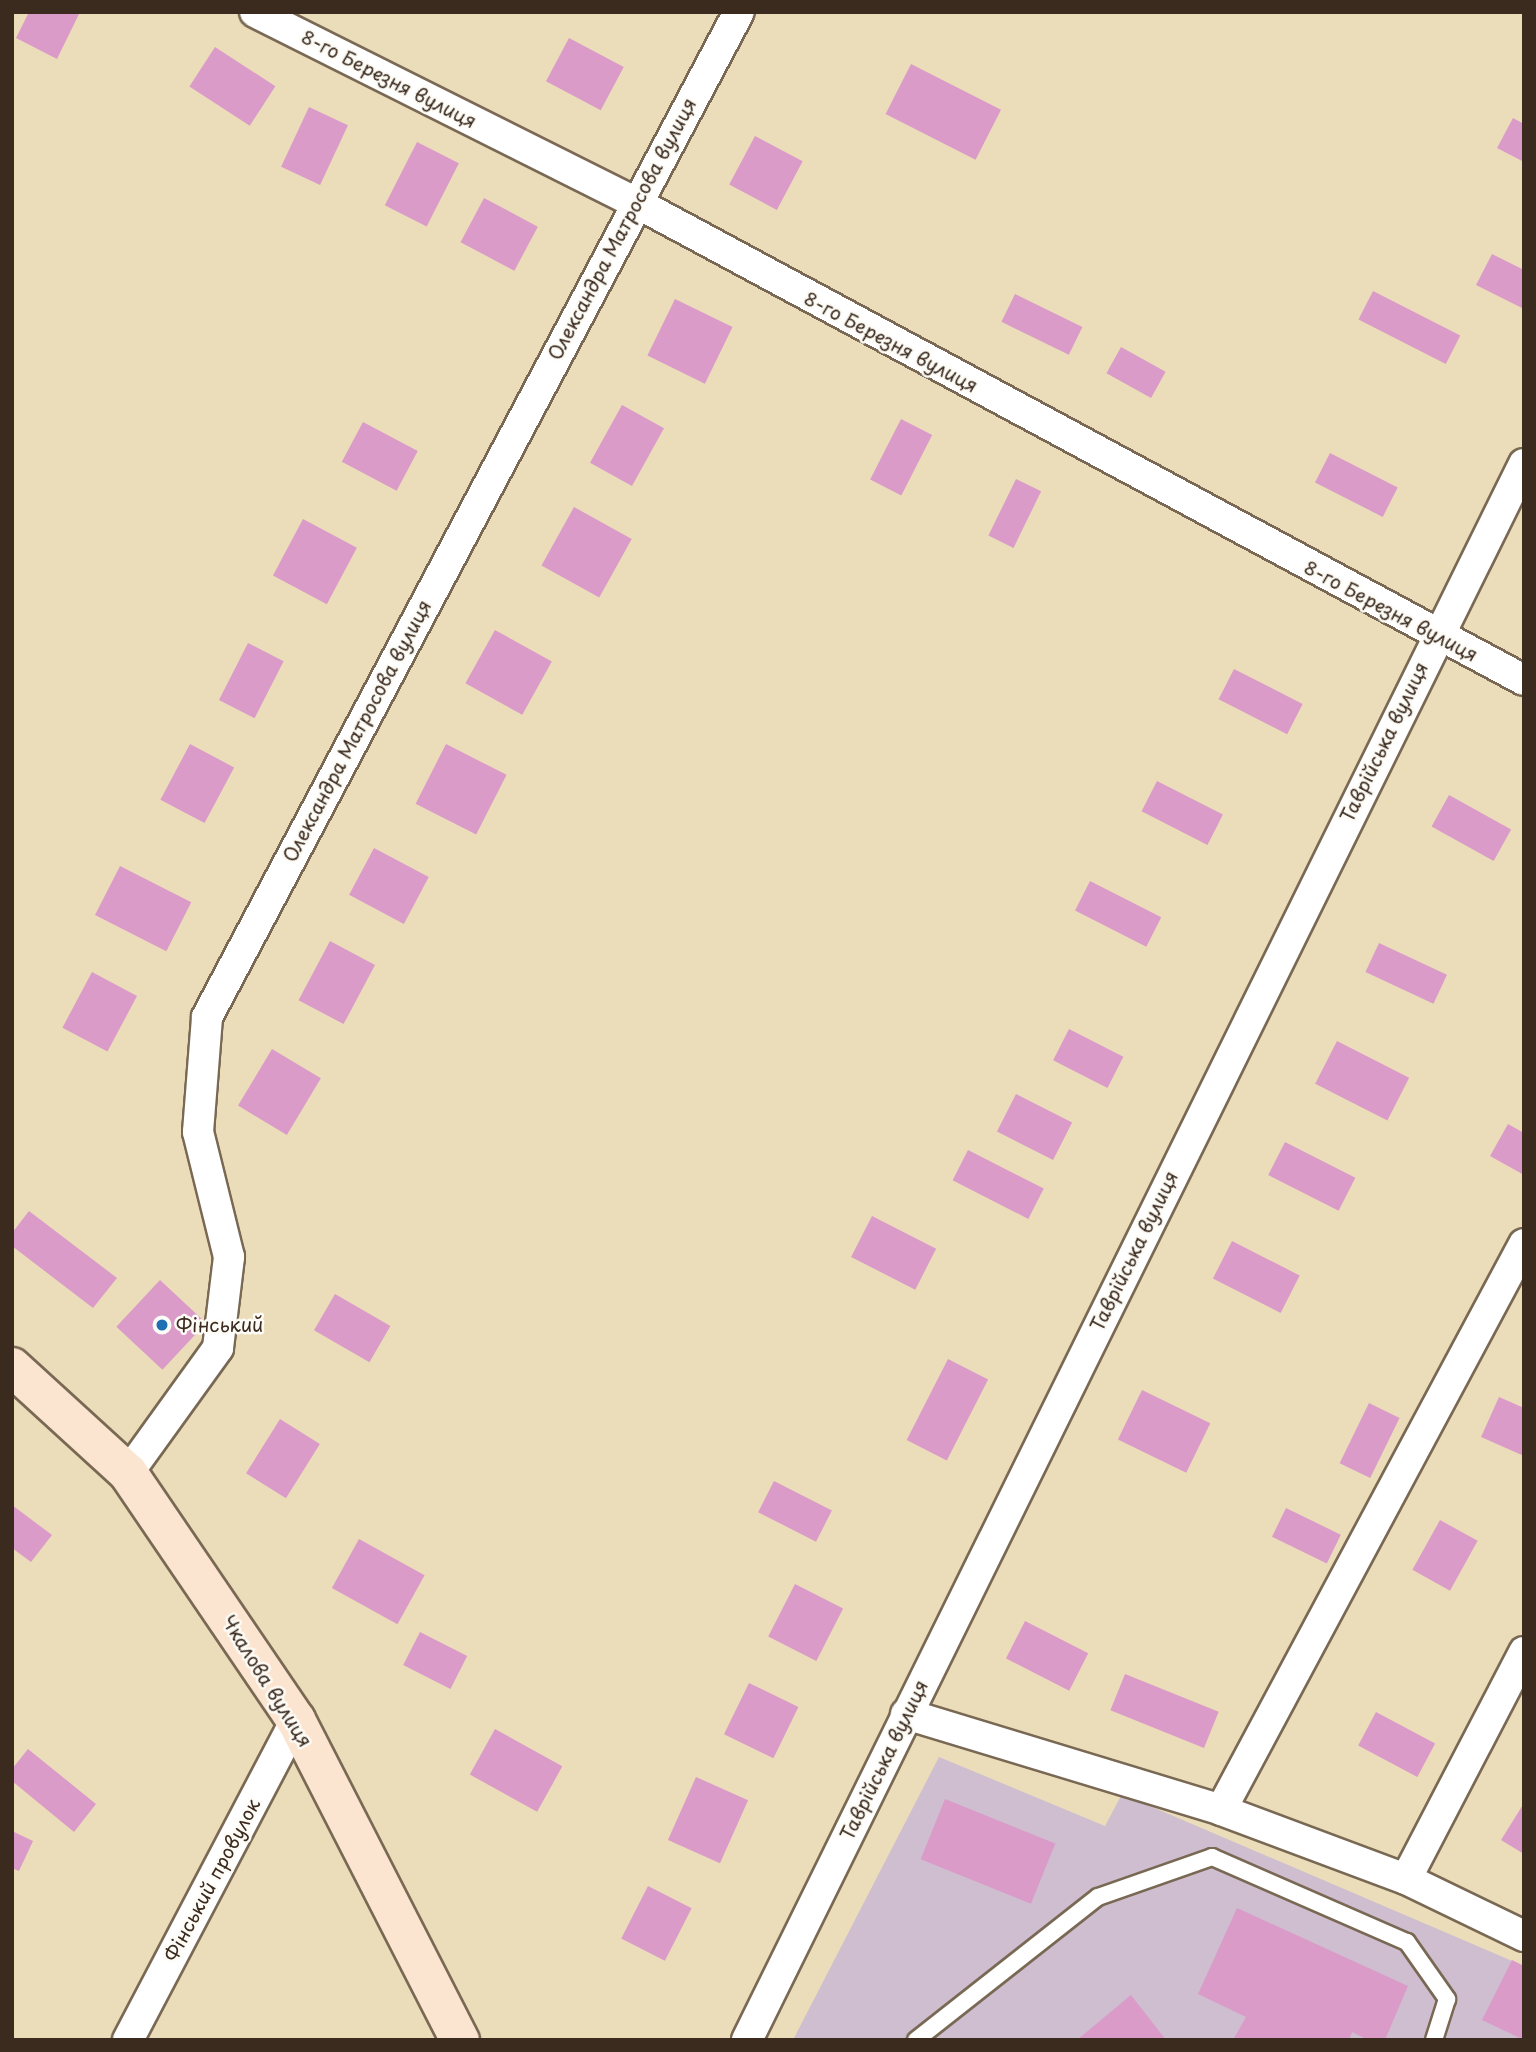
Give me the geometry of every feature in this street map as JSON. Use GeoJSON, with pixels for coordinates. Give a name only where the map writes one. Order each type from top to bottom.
{"type":"FeatureCollection","features":[{"type":"Feature","properties":{"kind":"main road","name":"Чкалова вулиця"},"geometry":{"type":"LineString","coordinates":[[12,1367],[128,1474],[296,1720],[460,2040]]}},
{"type":"Feature","properties":{"kind":"street","name":"8-го Березня вулиця"},"geometry":{"type":"LineString","coordinates":[[255,12],[635,202],[1436,636],[1524,680]]}},
{"type":"Feature","properties":{"kind":"street","name":"Олександра Матросова вулиця"},"geometry":{"type":"LineString","coordinates":[[128,1474],[218,1348],[229,1257],[198,1132],[207,1017],[635,202],[739,12]]}},
{"type":"Feature","properties":{"kind":"street","name":"Таврійська вулиця"},"geometry":{"type":"LineString","coordinates":[[747,2040],[1436,636],[1524,464]]}},
{"type":"Feature","properties":{"kind":"street"},"geometry":{"type":"LineString","coordinates":[[1221,1810],[1524,1244]]}},
{"type":"Feature","properties":{"kind":"street"},"geometry":{"type":"LineString","coordinates":[[1406,1878],[1524,1652]]}},
{"type":"Feature","properties":{"kind":"street"},"geometry":{"type":"LineString","coordinates":[[906,1714],[1221,1810],[1406,1878],[1524,1936]]}},
{"type":"Feature","properties":{"kind":"street","name":"Фінський провулок"},"geometry":{"type":"LineString","coordinates":[[128,2040],[296,1720]]}},
{"type":"Feature","properties":{"kind":"lane"},"geometry":{"type":"LineString","coordinates":[[916,2040],[1098,1897],[1212,1857],[1407,1942],[1447,1999],[1434,2040]]}},
{"type":"Feature","properties":{"kind":"shaded area"},"geometry":{"type":"Polygon","coordinates":[[[939,1757],[1105,1826],[1122,1794],[1524,1966],[1524,2040],[793,2040],[939,1757]]]}},
{"type":"Feature","properties":{"kind":"building"},"geometry":{"type":"Polygon","coordinates":[[[29,12],[80,12],[57,59],[16,38],[29,12]]]}},
{"type":"Feature","properties":{"kind":"building"},"geometry":{"type":"Polygon","coordinates":[[[569,38],[624,67],[601,110],[546,81],[569,38]]]}},
{"type":"Feature","properties":{"kind":"building"},"geometry":{"type":"Polygon","coordinates":[[[215,47],[275,86],[250,126],[189,86],[215,47]]]}},
{"type":"Feature","properties":{"kind":"building"},"geometry":{"type":"Polygon","coordinates":[[[911,64],[1001,110],[976,160],[886,114],[911,64]]]}},
{"type":"Feature","properties":{"kind":"building"},"geometry":{"type":"Polygon","coordinates":[[[309,107],[348,125],[320,185],[281,167],[309,107]]]}},
{"type":"Feature","properties":{"kind":"building"},"geometry":{"type":"Polygon","coordinates":[[[1513,118],[1524,124],[1524,162],[1497,148],[1513,118]]]}},
{"type":"Feature","properties":{"kind":"building"},"geometry":{"type":"Polygon","coordinates":[[[755,136],[803,161],[777,210],[729,185],[755,136]]]}},
{"type":"Feature","properties":{"kind":"building"},"geometry":{"type":"Polygon","coordinates":[[[417,142],[459,163],[427,227],[385,205],[417,142]]]}},
{"type":"Feature","properties":{"kind":"building"},"geometry":{"type":"Polygon","coordinates":[[[484,198],[538,227],[514,271],[461,242],[484,198]]]}},
{"type":"Feature","properties":{"kind":"building"},"geometry":{"type":"Polygon","coordinates":[[[1492,254],[1524,270],[1522,308],[1476,285],[1492,254]]]}},
{"type":"Feature","properties":{"kind":"building"},"geometry":{"type":"Polygon","coordinates":[[[1373,291],[1460,335],[1446,364],[1358,320],[1373,291]]]}},
{"type":"Feature","properties":{"kind":"building"},"geometry":{"type":"Polygon","coordinates":[[[1015,294],[1082,327],[1069,355],[1001,322],[1015,294]]]}},
{"type":"Feature","properties":{"kind":"building"},"geometry":{"type":"Polygon","coordinates":[[[675,299],[733,327],[705,384],[647,356],[675,299]]]}},
{"type":"Feature","properties":{"kind":"building"},"geometry":{"type":"Polygon","coordinates":[[[1121,347],[1166,372],[1151,398],[1106,373],[1121,347]]]}},
{"type":"Feature","properties":{"kind":"building"},"geometry":{"type":"Polygon","coordinates":[[[622,405],[664,428],[632,486],[590,463],[622,405]]]}},
{"type":"Feature","properties":{"kind":"building"},"geometry":{"type":"Polygon","coordinates":[[[901,419],[932,435],[901,495],[870,480],[901,419]]]}},
{"type":"Feature","properties":{"kind":"building"},"geometry":{"type":"Polygon","coordinates":[[[363,422],[418,451],[397,491],[342,462],[363,422]]]}},
{"type":"Feature","properties":{"kind":"building"},"geometry":{"type":"Polygon","coordinates":[[[1330,453],[1398,488],[1383,517],[1315,482],[1330,453]]]}},
{"type":"Feature","properties":{"kind":"building"},"geometry":{"type":"Polygon","coordinates":[[[1016,479],[1041,491],[1014,548],[988,536],[1016,479]]]}},
{"type":"Feature","properties":{"kind":"building"},"geometry":{"type":"Polygon","coordinates":[[[574,507],[632,539],[599,598],[542,566],[574,507]]]}},
{"type":"Feature","properties":{"kind":"building"},"geometry":{"type":"Polygon","coordinates":[[[303,519],[357,548],[327,604],[273,576],[303,519]]]}},
{"type":"Feature","properties":{"kind":"building"},"geometry":{"type":"Polygon","coordinates":[[[495,630],[552,662],[522,715],[465,683],[495,630]]]}},
{"type":"Feature","properties":{"kind":"building"},"geometry":{"type":"Polygon","coordinates":[[[248,643],[284,661],[255,718],[219,700],[248,643]]]}},
{"type":"Feature","properties":{"kind":"building"},"geometry":{"type":"Polygon","coordinates":[[[1234,669],[1303,704],[1287,734],[1219,699],[1234,669]]]}},
{"type":"Feature","properties":{"kind":"building"},"geometry":{"type":"Polygon","coordinates":[[[190,744],[234,767],[205,823],[160,800],[190,744]]]}},
{"type":"Feature","properties":{"kind":"building"},"geometry":{"type":"Polygon","coordinates":[[[446,744],[507,775],[476,835],[416,804],[446,744]]]}},
{"type":"Feature","properties":{"kind":"building"},"geometry":{"type":"Polygon","coordinates":[[[1157,781],[1223,815],[1207,845],[1142,811],[1157,781]]]}},
{"type":"Feature","properties":{"kind":"building"},"geometry":{"type":"Polygon","coordinates":[[[1449,795],[1511,829],[1494,861],[1432,826],[1449,795]]]}},
{"type":"Feature","properties":{"kind":"building"},"geometry":{"type":"Polygon","coordinates":[[[374,848],[429,877],[404,924],[349,895],[374,848]]]}},
{"type":"Feature","properties":{"kind":"building"},"geometry":{"type":"Polygon","coordinates":[[[120,866],[191,902],[166,951],[95,915],[120,866]]]}},
{"type":"Feature","properties":{"kind":"building"},"geometry":{"type":"Polygon","coordinates":[[[1090,881],[1161,917],[1146,947],[1075,910],[1090,881]]]}},
{"type":"Feature","properties":{"kind":"building"},"geometry":{"type":"Polygon","coordinates":[[[330,941],[375,965],[344,1024],[299,1000],[330,941]]]}},
{"type":"Feature","properties":{"kind":"building"},"geometry":{"type":"Polygon","coordinates":[[[1379,943],[1447,975],[1433,1004],[1365,972],[1379,943]]]}},
{"type":"Feature","properties":{"kind":"building"},"geometry":{"type":"Polygon","coordinates":[[[92,972],[137,996],[107,1052],[62,1028],[92,972]]]}},
{"type":"Feature","properties":{"kind":"building"},"geometry":{"type":"Polygon","coordinates":[[[1069,1029],[1123,1057],[1107,1088],[1053,1060],[1069,1029]]]}},
{"type":"Feature","properties":{"kind":"building"},"geometry":{"type":"Polygon","coordinates":[[[1337,1041],[1409,1078],[1387,1121],[1315,1084],[1337,1041]]]}},
{"type":"Feature","properties":{"kind":"building"},"geometry":{"type":"Polygon","coordinates":[[[272,1049],[321,1078],[287,1135],[238,1106],[272,1049]]]}},
{"type":"Feature","properties":{"kind":"building"},"geometry":{"type":"Polygon","coordinates":[[[1016,1094],[1072,1123],[1053,1160],[997,1131],[1016,1094]]]}},
{"type":"Feature","properties":{"kind":"building"},"geometry":{"type":"Polygon","coordinates":[[[1508,1124],[1524,1133],[1524,1175],[1490,1156],[1508,1124]]]}},
{"type":"Feature","properties":{"kind":"building"},"geometry":{"type":"Polygon","coordinates":[[[1285,1142],[1355,1178],[1339,1211],[1268,1175],[1285,1142]]]}},
{"type":"Feature","properties":{"kind":"building"},"geometry":{"type":"Polygon","coordinates":[[[968,1150],[1044,1189],[1028,1219],[953,1180],[968,1150]]]}},
{"type":"Feature","properties":{"kind":"building"},"geometry":{"type":"Polygon","coordinates":[[[29,1211],[117,1278],[93,1308],[12,1246],[12,1233],[29,1211]]]}},
{"type":"Feature","properties":{"kind":"building"},"geometry":{"type":"Polygon","coordinates":[[[872,1216],[936,1249],[915,1290],[851,1257],[872,1216]]]}},
{"type":"Feature","properties":{"kind":"building"},"geometry":{"type":"Polygon","coordinates":[[[1232,1241],[1300,1276],[1281,1313],[1213,1278],[1232,1241]]]}},
{"type":"Feature","properties":{"kind":"building","name":"Фінський"},"geometry":{"type":"Polygon","coordinates":[[[160,1280],[206,1323],[162,1370],[116,1327],[160,1280]]]}},
{"type":"Feature","properties":{"kind":"building"},"geometry":{"type":"Polygon","coordinates":[[[335,1294],[390,1326],[369,1362],[314,1330],[335,1294]]]}},
{"type":"Feature","properties":{"kind":"building"},"geometry":{"type":"Polygon","coordinates":[[[948,1359],[988,1379],[947,1461],[907,1440],[948,1359]]]}},
{"type":"Feature","properties":{"kind":"building"},"geometry":{"type":"Polygon","coordinates":[[[1142,1390],[1210,1423],[1186,1473],[1118,1439],[1142,1390]]]}},
{"type":"Feature","properties":{"kind":"building"},"geometry":{"type":"Polygon","coordinates":[[[1499,1397],[1524,1408],[1524,1456],[1481,1437],[1499,1397]]]}},
{"type":"Feature","properties":{"kind":"building"},"geometry":{"type":"Polygon","coordinates":[[[1369,1403],[1400,1418],[1370,1478],[1340,1463],[1369,1403]]]}},
{"type":"Feature","properties":{"kind":"building"},"geometry":{"type":"Polygon","coordinates":[[[280,1419],[320,1444],[286,1498],[246,1473],[280,1419]]]}},
{"type":"Feature","properties":{"kind":"building"},"geometry":{"type":"Polygon","coordinates":[[[774,1481],[832,1511],[816,1542],[758,1512],[774,1481]]]}},
{"type":"Feature","properties":{"kind":"building"},"geometry":{"type":"Polygon","coordinates":[[[12,1505],[52,1535],[31,1562],[12,1548],[12,1505]]]}},
{"type":"Feature","properties":{"kind":"building"},"geometry":{"type":"Polygon","coordinates":[[[1286,1508],[1341,1535],[1327,1564],[1272,1537],[1286,1508]]]}},
{"type":"Feature","properties":{"kind":"building"},"geometry":{"type":"Polygon","coordinates":[[[1440,1520],[1478,1541],[1450,1591],[1412,1570],[1440,1520]]]}},
{"type":"Feature","properties":{"kind":"building"},"geometry":{"type":"Polygon","coordinates":[[[359,1539],[425,1575],[397,1624],[332,1588],[359,1539]]]}},
{"type":"Feature","properties":{"kind":"building"},"geometry":{"type":"Polygon","coordinates":[[[795,1584],[843,1609],[816,1661],[768,1637],[795,1584]]]}},
{"type":"Feature","properties":{"kind":"building"},"geometry":{"type":"Polygon","coordinates":[[[1025,1621],[1088,1653],[1069,1691],[1006,1658],[1025,1621]]]}},
{"type":"Feature","properties":{"kind":"building"},"geometry":{"type":"Polygon","coordinates":[[[420,1632],[467,1656],[450,1689],[403,1665],[420,1632]]]}},
{"type":"Feature","properties":{"kind":"building"},"geometry":{"type":"Polygon","coordinates":[[[1125,1674],[1219,1712],[1204,1748],[1110,1710],[1125,1674]]]}},
{"type":"Feature","properties":{"kind":"building"},"geometry":{"type":"Polygon","coordinates":[[[749,1683],[798,1707],[773,1758],[724,1734],[749,1683]]]}},
{"type":"Feature","properties":{"kind":"building"},"geometry":{"type":"Polygon","coordinates":[[[1376,1712],[1435,1743],[1417,1777],[1358,1746],[1376,1712]]]}},
{"type":"Feature","properties":{"kind":"building"},"geometry":{"type":"Polygon","coordinates":[[[495,1729],[562,1766],[537,1812],[470,1774],[495,1729]]]}},
{"type":"Feature","properties":{"kind":"building"},"geometry":{"type":"Polygon","coordinates":[[[28,1749],[96,1804],[74,1832],[12,1781],[12,1769],[28,1749]]]}},
{"type":"Feature","properties":{"kind":"building"},"geometry":{"type":"Polygon","coordinates":[[[696,1777],[748,1800],[720,1863],[668,1840],[696,1777]]]}},
{"type":"Feature","properties":{"kind":"building"},"geometry":{"type":"Polygon","coordinates":[[[945,1799],[1055,1844],[1031,1904],[921,1859],[945,1799]]]}},
{"type":"Feature","properties":{"kind":"building"},"geometry":{"type":"Polygon","coordinates":[[[1524,1803],[1524,1854],[1501,1840],[1524,1803]]]}},
{"type":"Feature","properties":{"kind":"building"},"geometry":{"type":"Polygon","coordinates":[[[12,1831],[33,1841],[19,1871],[12,1868],[12,1831]]]}},
{"type":"Feature","properties":{"kind":"building"},"geometry":{"type":"Polygon","coordinates":[[[648,1886],[692,1908],[665,1961],[621,1939],[648,1886]]]}},
{"type":"Feature","properties":{"kind":"building"},"geometry":{"type":"Polygon","coordinates":[[[1237,1908],[1408,1986],[1385,2040],[1368,2040],[1352,2032],[1349,2040],[1233,2040],[1246,2017],[1198,1994],[1237,1908]]]}},
{"type":"Feature","properties":{"kind":"building"},"geometry":{"type":"Polygon","coordinates":[[[1512,1960],[1524,1966],[1524,2040],[1482,2020],[1512,1960]]]}},
{"type":"Feature","properties":{"kind":"building"},"geometry":{"type":"Polygon","coordinates":[[[1131,1995],[1166,2040],[1077,2040],[1131,1995]]]}},
{"type":"Feature","properties":{"kind":"place","name":"Фінський"},"geometry":{"type":"Point","coordinates":[162,1325]}}]}
